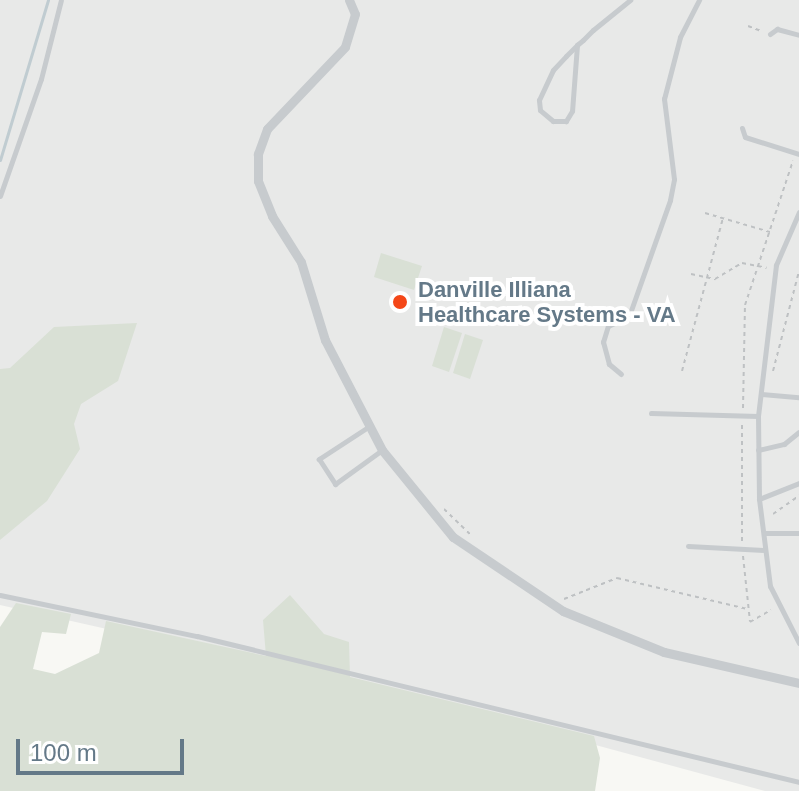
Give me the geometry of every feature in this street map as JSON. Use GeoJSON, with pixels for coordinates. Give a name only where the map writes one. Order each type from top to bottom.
{"type":"FeatureCollection","features":[{"type":"Feature","properties":{"kind":"street"},"geometry":{"type":"LineString","coordinates":[[349,0],[355,14],[345,47],[267,129],[257,165],[262,196],[301,262],[325,340],[382,450],[453,537],[563,611],[664,652],[799,683]]}},
{"type":"Feature","properties":{"kind":"lane"},"geometry":{"type":"LineString","coordinates":[[0,196],[41,79],[61,0]]}},
{"type":"Feature","properties":{"kind":"lane"},"geometry":{"type":"LineString","coordinates":[[577,45],[572,111],[566,121],[553,121],[540,110],[539,100],[553,70],[577,45],[630,0]]}},
{"type":"Feature","properties":{"kind":"lane"},"geometry":{"type":"LineString","coordinates":[[621,374],[609,364],[603,342],[608,326],[629,316],[670,200],[674,179],[664,99],[680,37],[699,0]]}},
{"type":"Feature","properties":{"kind":"lane"},"geometry":{"type":"LineString","coordinates":[[770,34],[777,29],[799,35]]}},
{"type":"Feature","properties":{"kind":"lane"},"geometry":{"type":"LineString","coordinates":[[742,128],[745,137],[799,154]]}},
{"type":"Feature","properties":{"kind":"lane"},"geometry":{"type":"LineString","coordinates":[[799,212],[776,265],[758,416],[759,499],[764,550],[778,607],[799,643]]}},
{"type":"Feature","properties":{"kind":"lane"},"geometry":{"type":"LineString","coordinates":[[761,394],[799,397]]}},
{"type":"Feature","properties":{"kind":"lane"},"geometry":{"type":"LineString","coordinates":[[651,413],[758,416]]}},
{"type":"Feature","properties":{"kind":"lane"},"geometry":{"type":"LineString","coordinates":[[368,427],[319,459],[335,484],[382,450]]}},
{"type":"Feature","properties":{"kind":"lane"},"geometry":{"type":"LineString","coordinates":[[758,450],[784,444],[799,432]]}},
{"type":"Feature","properties":{"kind":"lane"},"geometry":{"type":"LineString","coordinates":[[759,499],[799,483]]}},
{"type":"Feature","properties":{"kind":"lane"},"geometry":{"type":"LineString","coordinates":[[764,533],[799,533]]}},
{"type":"Feature","properties":{"kind":"lane"},"geometry":{"type":"LineString","coordinates":[[688,546],[764,550]]}},
{"type":"Feature","properties":{"kind":"lane"},"geometry":{"type":"LineString","coordinates":[[0,595],[197,636],[799,782]]}},
{"type":"Feature","properties":{"kind":"path"},"geometry":{"type":"LineString","coordinates":[[748,26],[770,34]]}},
{"type":"Feature","properties":{"kind":"path"},"geometry":{"type":"LineString","coordinates":[[743,409],[742,339],[756,264],[771,232],[792,160],[799,163]]}},
{"type":"Feature","properties":{"kind":"path"},"geometry":{"type":"LineString","coordinates":[[705,213],[771,232]]}},
{"type":"Feature","properties":{"kind":"path"},"geometry":{"type":"LineString","coordinates":[[682,371],[723,218]]}},
{"type":"Feature","properties":{"kind":"path"},"geometry":{"type":"LineString","coordinates":[[691,274],[707,279],[720,278],[742,263],[767,268]]}},
{"type":"Feature","properties":{"kind":"path"},"geometry":{"type":"LineString","coordinates":[[771,376],[799,271]]}},
{"type":"Feature","properties":{"kind":"path"},"geometry":{"type":"LineString","coordinates":[[742,423],[743,549],[750,622],[771,610]]}},
{"type":"Feature","properties":{"kind":"path"},"geometry":{"type":"LineString","coordinates":[[773,514],[799,496]]}},
{"type":"Feature","properties":{"kind":"path"},"geometry":{"type":"LineString","coordinates":[[435,501],[477,542]]}},
{"type":"Feature","properties":{"kind":"path"},"geometry":{"type":"LineString","coordinates":[[559,599],[617,578],[747,609]]}},
{"type":"Feature","properties":{"kind":"shaded area","name":"Danville Illiana Healthcare Systems - VA"},"geometry":{"type":"Polygon","coordinates":[[[0,0],[799,0],[799,791],[765,791],[463,709],[0,605],[0,0]]]}},
{"type":"Feature","properties":{"kind":"shaded area"},"geometry":{"type":"Polygon","coordinates":[[[381,253],[422,266],[414,290],[374,277],[381,253]]]}},
{"type":"Feature","properties":{"kind":"shaded area"},"geometry":{"type":"Polygon","coordinates":[[[137,323],[118,381],[81,404],[74,424],[80,449],[47,501],[0,540],[0,369],[10,368],[54,327],[137,323]]]}},
{"type":"Feature","properties":{"kind":"shaded area"},"geometry":{"type":"Polygon","coordinates":[[[444,327],[462,333],[449,372],[432,366],[444,327]]]}},
{"type":"Feature","properties":{"kind":"shaded area"},"geometry":{"type":"Polygon","coordinates":[[[465,334],[483,340],[470,379],[453,373],[465,334]]]}},
{"type":"Feature","properties":{"kind":"shaded area"},"geometry":{"type":"Polygon","coordinates":[[[290,595],[324,634],[349,642],[350,677],[594,736],[600,758],[595,791],[0,791],[0,627],[16,603],[71,614],[66,634],[42,632],[33,669],[55,674],[99,653],[106,621],[266,656],[263,620],[290,595]]]}},
{"type":"Feature","properties":{"kind":"waterway"},"geometry":{"type":"LineString","coordinates":[[0,160],[48,0]]}},
{"type":"Feature","properties":{"kind":"place","name":"Danville Illiana Healthcare Systems - VA"},"geometry":{"type":"Point","coordinates":[400,302]}}]}
